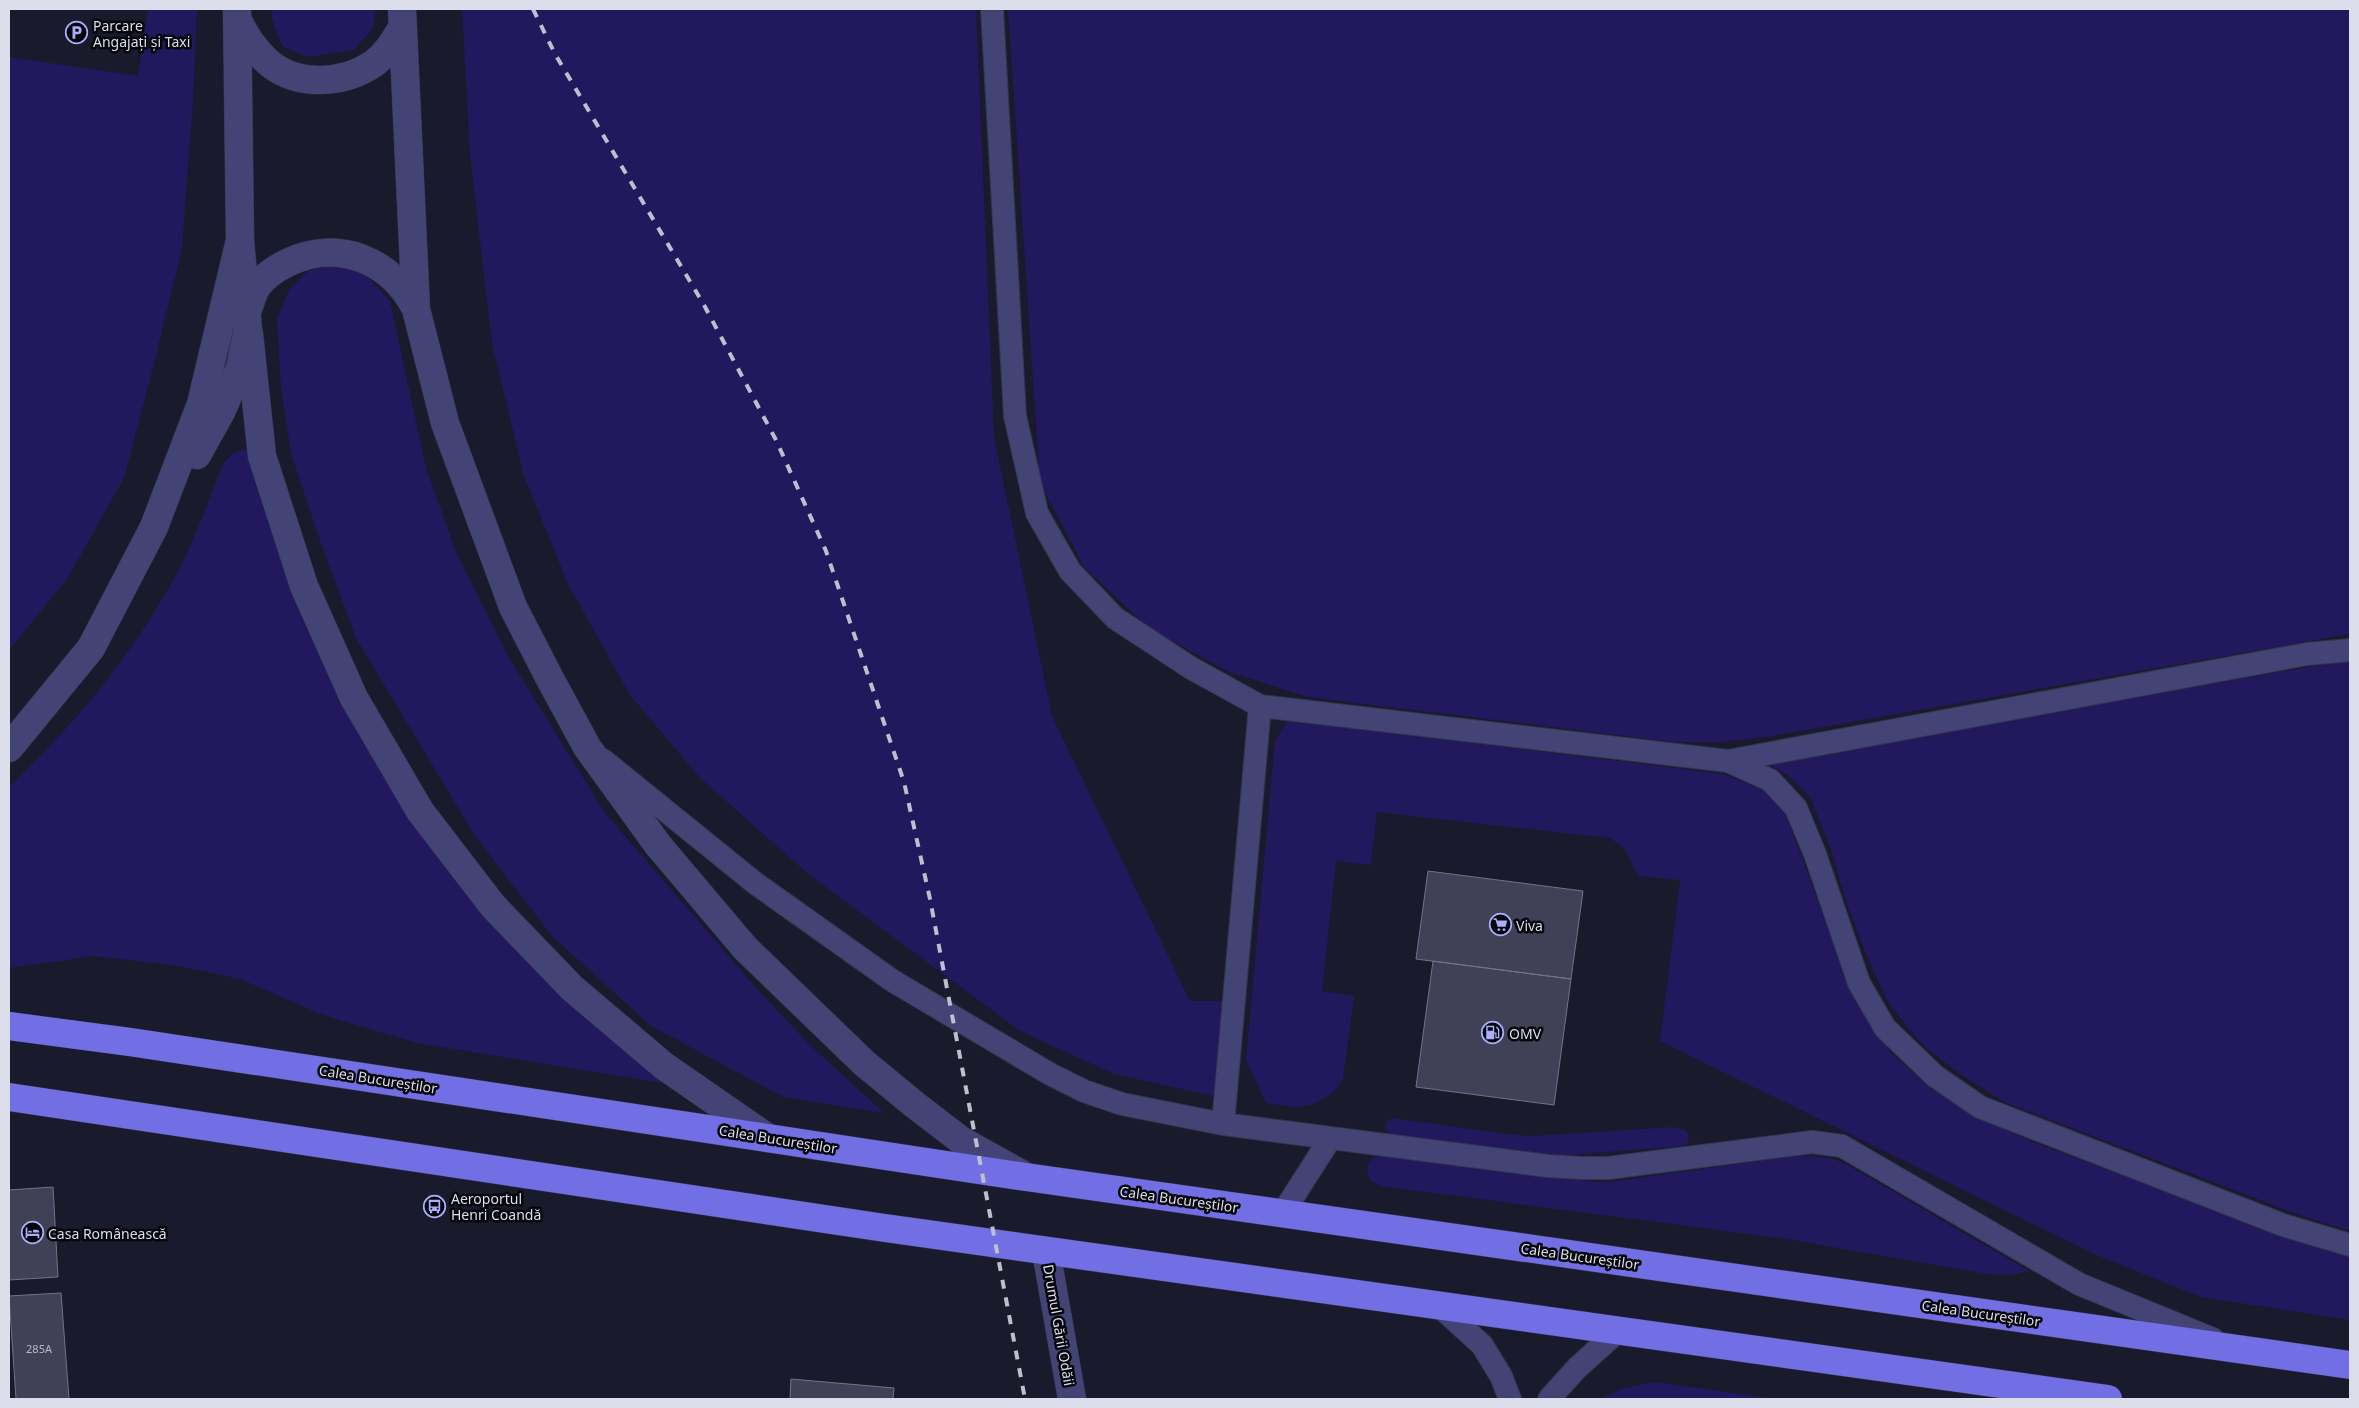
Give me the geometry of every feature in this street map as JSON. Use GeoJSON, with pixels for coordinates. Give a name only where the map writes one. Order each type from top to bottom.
{"type":"FeatureCollection","features":[{"type":"Feature","properties":{"kind":"highway","name":"Calea Bucureștilor"},"geometry":{"type":"LineString","coordinates":[[9,1026],[130,1042],[1026,1177],[2350,1365]]}},
{"type":"Feature","properties":{"kind":"highway"},"geometry":{"type":"LineString","coordinates":[[9,1097],[452,1165],[1046,1251],[2108,1399]]}},
{"type":"Feature","properties":{"kind":"street"},"geometry":{"type":"LineString","coordinates":[[237,14],[251,44],[270,64],[295,77],[322,81],[350,76],[374,63],[390,47],[402,18]]}},
{"type":"Feature","properties":{"kind":"street"},"geometry":{"type":"LineString","coordinates":[[237,14],[240,240],[262,456],[304,586],[354,698],[420,811],[493,906],[572,988],[664,1066],[768,1138]]}},
{"type":"Feature","properties":{"kind":"street"},"geometry":{"type":"LineString","coordinates":[[402,18],[416,309],[445,423],[513,607],[587,747],[658,845],[746,948],[864,1063],[915,1105],[962,1140],[1026,1177]]}},
{"type":"Feature","properties":{"kind":"street"},"geometry":{"type":"LineString","coordinates":[[154,527],[201,404],[240,240]]}},
{"type":"Feature","properties":{"kind":"street"},"geometry":{"type":"LineString","coordinates":[[9,748],[91,648],[154,527],[221,412],[240,368],[247,321],[258,284],[276,269],[299,257],[324,252],[350,254],[374,263],[397,280],[416,309]]}},
{"type":"Feature","properties":{"kind":"street","name":"Drumul Gării Odăii"},"geometry":{"type":"LineString","coordinates":[[1046,1251],[1072,1399]]}},
{"type":"Feature","properties":{"kind":"lane"},"geometry":{"type":"LineString","coordinates":[[992,9],[1016,416],[1036,513],[1070,571],[1115,618],[1191,668],[1260,706],[1728,761],[2307,654],[2350,650]]}},
{"type":"Feature","properties":{"kind":"lane"},"geometry":{"type":"LineString","coordinates":[[1223,1124],[1260,706]]}},
{"type":"Feature","properties":{"kind":"lane"},"geometry":{"type":"LineString","coordinates":[[587,747],[755,882],[893,981],[1084,1091],[1122,1104],[1223,1124],[1548,1166],[1608,1168],[1812,1142],[1842,1146],[2079,1284],[2237,1349]]}},
{"type":"Feature","properties":{"kind":"lane"},"geometry":{"type":"LineString","coordinates":[[1728,761],[1770,780],[1796,808],[1815,854],[1860,983],[1885,1028],[1935,1076],[1980,1107],[2282,1225],[2350,1245]]}},
{"type":"Feature","properties":{"kind":"lane"},"geometry":{"type":"LineString","coordinates":[[1282,1214],[1330,1139]]}},
{"type":"Feature","properties":{"kind":"lane"},"geometry":{"type":"LineString","coordinates":[[1437,1304],[1482,1345],[1501,1376],[1510,1399]]}},
{"type":"Feature","properties":{"kind":"lane"},"geometry":{"type":"LineString","coordinates":[[1549,1399],[1577,1368],[1618,1331]]}},
{"type":"Feature","properties":{"kind":"shaded area"},"geometry":{"type":"Polygon","coordinates":[[[148,9],[197,9],[193,100],[182,248],[124,478],[67,579],[9,650],[9,57],[138,76],[148,9]]]}},
{"type":"Feature","properties":{"kind":"shaded area"},"geometry":{"type":"Polygon","coordinates":[[[272,9],[376,9],[372,29],[354,50],[308,57],[282,46],[272,19],[272,9]]]}},
{"type":"Feature","properties":{"kind":"shaded area"},"geometry":{"type":"Polygon","coordinates":[[[462,9],[976,9],[994,437],[1052,716],[1190,1001],[1223,1001],[1214,1096],[1114,1074],[1020,1031],[807,873],[700,778],[630,695],[568,584],[524,476],[492,344],[470,155],[462,9]]]}},
{"type":"Feature","properties":{"kind":"shaded area"},"geometry":{"type":"Polygon","coordinates":[[[1008,9],[2350,9],[2350,634],[1766,737],[1719,742],[1674,742],[1308,697],[1229,672],[1150,629],[1085,568],[1040,483],[1008,9]]]}},
{"type":"Feature","properties":{"kind":"shaded area"},"geometry":{"type":"Polygon","coordinates":[[[340,265],[366,275],[390,301],[426,468],[456,552],[506,653],[605,813],[758,990],[811,1046],[884,1113],[783,1097],[651,1026],[552,936],[475,836],[356,638],[319,538],[291,453],[281,388],[277,318],[289,290],[309,270],[340,265]]]}},
{"type":"Feature","properties":{"kind":"shaded area"},"geometry":{"type":"Polygon","coordinates":[[[244,449],[255,453],[410,817],[674,1085],[417,1043],[323,1015],[240,979],[179,966],[94,956],[9,968],[9,787],[59,737],[126,654],[146,625],[182,563],[199,526],[223,464],[232,454],[244,449]]]}},
{"type":"Feature","properties":{"kind":"shaded area"},"geometry":{"type":"Polygon","coordinates":[[[2350,661],[2350,1231],[2302,1216],[2004,1102],[1954,1070],[1922,1044],[1889,1004],[1867,956],[1847,905],[1832,852],[1810,797],[1790,777],[1767,763],[2350,661]]]}},
{"type":"Feature","properties":{"kind":"shaded area"},"geometry":{"type":"Polygon","coordinates":[[[1288,720],[1723,774],[1765,790],[1787,817],[1844,972],[1866,1016],[1891,1053],[1932,1089],[1976,1116],[2033,1142],[2312,1246],[2350,1257],[2350,1320],[2201,1297],[2094,1254],[1660,1041],[1680,880],[1638,876],[1625,849],[1610,838],[1377,812],[1371,865],[1336,861],[1322,991],[1354,996],[1343,1079],[1333,1093],[1314,1104],[1296,1107],[1266,1103],[1246,1060],[1275,741],[1288,720]]]}},
{"type":"Feature","properties":{"kind":"shaded area"},"geometry":{"type":"Polygon","coordinates":[[[1392,1118],[1513,1135],[1535,1136],[1673,1127],[1685,1130],[1689,1135],[1688,1142],[1683,1146],[1556,1156],[1390,1136],[1385,1127],[1387,1121],[1392,1118]]]}},
{"type":"Feature","properties":{"kind":"shaded area"},"geometry":{"type":"Polygon","coordinates":[[[1802,1155],[1834,1159],[1846,1164],[2029,1271],[2010,1275],[1987,1274],[1787,1239],[1380,1186],[1370,1180],[1367,1170],[1370,1160],[1377,1156],[1388,1156],[1603,1183],[1802,1155]]]}},
{"type":"Feature","properties":{"kind":"shaded area"},"geometry":{"type":"Polygon","coordinates":[[[1654,1382],[1776,1399],[1599,1399],[1625,1388],[1654,1382]]]}},
{"type":"Feature","properties":{"kind":"building","name":"Viva"},"geometry":{"type":"Polygon","coordinates":[[[1428,871],[1583,891],[1571,979],[1416,959],[1428,871]]]}},
{"type":"Feature","properties":{"kind":"building","name":"OMV"},"geometry":{"type":"Polygon","coordinates":[[[1433,961],[1571,979],[1554,1105],[1416,1087],[1433,961]]]}},
{"type":"Feature","properties":{"kind":"building","name":"Casa Românească"},"geometry":{"type":"Polygon","coordinates":[[[53,1187],[58,1277],[9,1280],[9,1190],[53,1187]]]}},
{"type":"Feature","properties":{"kind":"building"},"geometry":{"type":"Polygon","coordinates":[[[61,1293],[69,1399],[16,1399],[9,1296],[61,1293]]]}},
{"type":"Feature","properties":{"kind":"building"},"geometry":{"type":"Polygon","coordinates":[[[791,1379],[894,1388],[893,1399],[790,1399],[791,1379]]]}},
{"type":"Feature","properties":{"kind":"railway"},"geometry":{"type":"LineString","coordinates":[[533,9],[555,54],[704,305],[776,440],[826,551],[904,782],[930,899],[1025,1399]]}},
{"type":"Feature","properties":{"kind":"place","name":"Parcare Angajați și Taxi"},"geometry":{"type":"Point","coordinates":[77,33]}},
{"type":"Feature","properties":{"kind":"place","name":"Viva"},"geometry":{"type":"Point","coordinates":[1500,925]}},
{"type":"Feature","properties":{"kind":"place","name":"OMV"},"geometry":{"type":"Point","coordinates":[1493,1033]}},
{"type":"Feature","properties":{"kind":"place","name":"Aeroportul Henri Coandă"},"geometry":{"type":"Point","coordinates":[435,1206]}},
{"type":"Feature","properties":{"kind":"place","name":"Casa Românească"},"geometry":{"type":"Point","coordinates":[32,1233]}}]}
